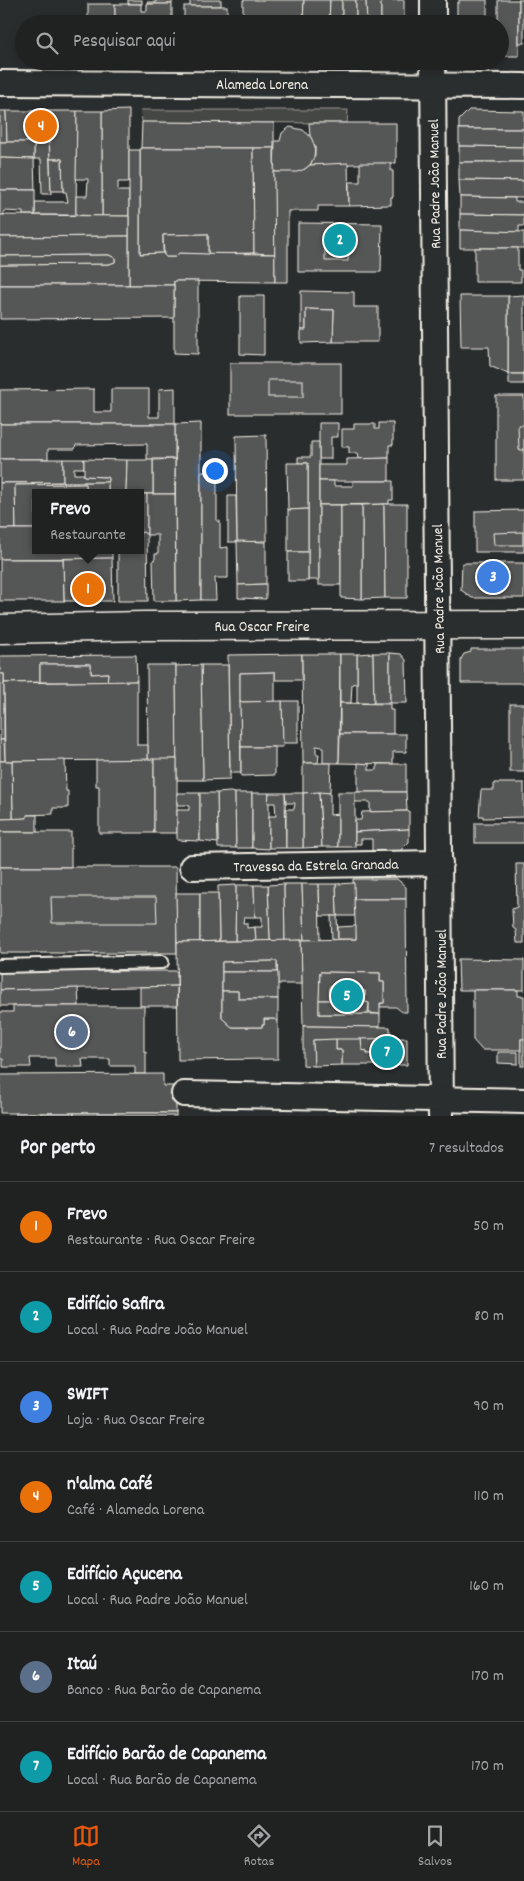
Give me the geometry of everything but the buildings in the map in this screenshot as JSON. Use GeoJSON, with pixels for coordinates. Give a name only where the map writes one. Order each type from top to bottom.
{"type":"FeatureCollection","features":[{"type":"Feature","properties":{"kind":"street"},"geometry":{"type":"LineString","coordinates":[[433,0],[433,15]]}},
{"type":"Feature","properties":{"kind":"street","name":"Rua Padre João Manuel"},"geometry":{"type":"LineString","coordinates":[[433,70],[441,1108]]}},
{"type":"Feature","properties":{"kind":"street","name":"Alameda Lorena"},"geometry":{"type":"LineString","coordinates":[[0,83],[524,86]]}},
{"type":"Feature","properties":{"kind":"street","name":"Rua Oscar Freire"},"geometry":{"type":"LineString","coordinates":[[0,629],[145,626],[524,625]]}},
{"type":"Feature","properties":{"kind":"street","name":"Travessa da Estrela Granada"},"geometry":{"type":"LineString","coordinates":[[192,867],[440,863]]}},
{"type":"Feature","properties":{"kind":"street"},"geometry":{"type":"LineString","coordinates":[[184,1094],[304,1095],[441,1108],[524,1101]]}},
{"type":"Feature","properties":{"kind":"lane"},"geometry":{"type":"LineString","coordinates":[[0,966],[162,962]]}},
{"type":"Feature","properties":{"kind":"shaded area"},"geometry":{"type":"Polygon","coordinates":[[[141,110],[348,110],[347,123],[142,122],[141,110]]]}},
{"type":"Feature","properties":{"kind":"place","name":"n'alma Café"},"geometry":{"type":"Point","coordinates":[41,126]}},
{"type":"Feature","properties":{"kind":"place","name":"Edifício Safira"},"geometry":{"type":"Point","coordinates":[340,240]}},
{"type":"Feature","properties":{"kind":"place","name":"SWIFT"},"geometry":{"type":"Point","coordinates":[493,577]}},
{"type":"Feature","properties":{"kind":"place","name":"Frevo"},"geometry":{"type":"Point","coordinates":[88,589]}},
{"type":"Feature","properties":{"kind":"place","name":"Edifício Açucena"},"geometry":{"type":"Point","coordinates":[347,996]}},
{"type":"Feature","properties":{"kind":"place","name":"Itaú"},"geometry":{"type":"Point","coordinates":[72,1032]}},
{"type":"Feature","properties":{"kind":"place","name":"Edifício Barão de Capanema"},"geometry":{"type":"Point","coordinates":[387,1052]}}]}
